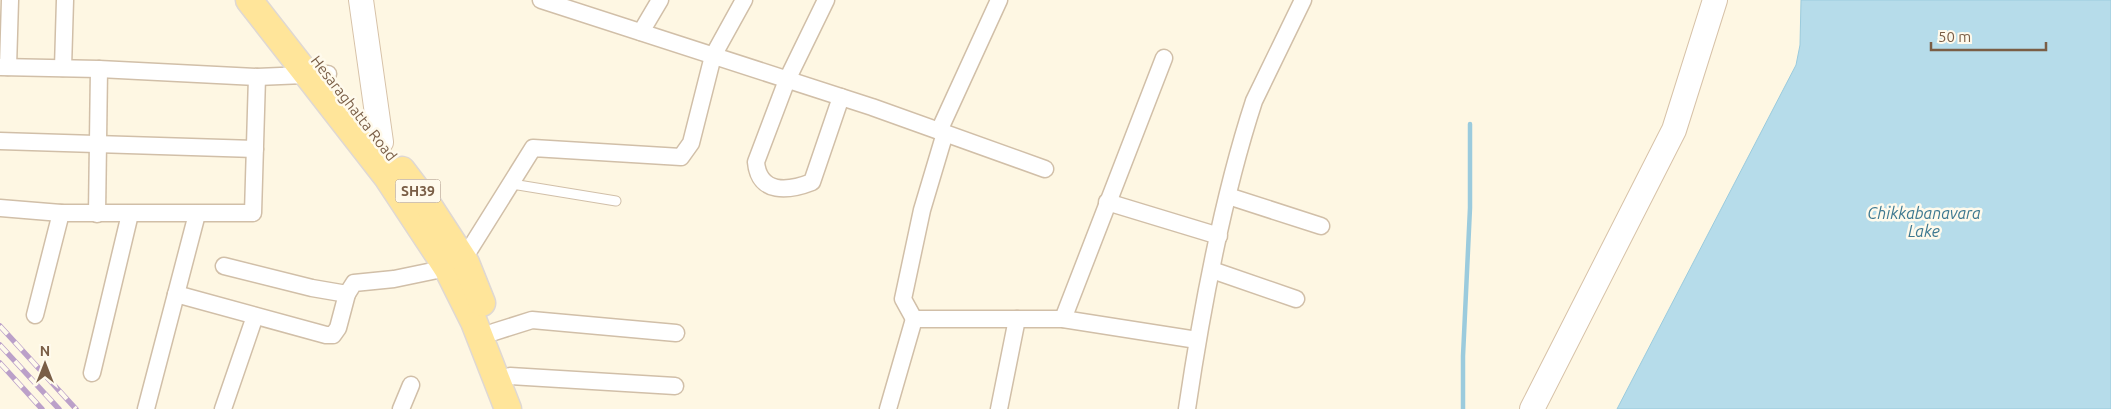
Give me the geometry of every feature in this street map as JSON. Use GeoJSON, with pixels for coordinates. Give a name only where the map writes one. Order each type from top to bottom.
{"type":"FeatureCollection","features":[{"type":"Feature","properties":{"kind":"main road"},"geometry":{"type":"LineString","coordinates":[[249,0],[318,75],[375,147],[387,177],[455,264],[494,332],[521,409]]}},
{"type":"Feature","properties":{"kind":"main road","name":"Hesaraghatta Road"},"geometry":{"type":"LineString","coordinates":[[269,0],[318,75]]}},
{"type":"Feature","properties":{"kind":"main road"},"geometry":{"type":"LineString","coordinates":[[455,264],[474,322],[508,409]]}},
{"type":"Feature","properties":{"kind":"street"},"geometry":{"type":"LineString","coordinates":[[10,0],[4,67],[100,69],[257,77],[318,75]]}},
{"type":"Feature","properties":{"kind":"street"},"geometry":{"type":"LineString","coordinates":[[63,68],[65,0]]}},
{"type":"Feature","properties":{"kind":"street"},"geometry":{"type":"LineString","coordinates":[[361,0],[375,147]]}},
{"type":"Feature","properties":{"kind":"street"},"geometry":{"type":"LineString","coordinates":[[540,0],[574,5],[641,32],[841,97],[1045,169]]}},
{"type":"Feature","properties":{"kind":"street"},"geometry":{"type":"LineString","coordinates":[[641,32],[660,0]]}},
{"type":"Feature","properties":{"kind":"street"},"geometry":{"type":"LineString","coordinates":[[176,294],[326,335],[333,335],[338,328],[346,294],[354,283],[394,279],[455,264],[512,184],[533,148],[682,157],[691,143],[713,56],[744,0]]}},
{"type":"Feature","properties":{"kind":"street"},"geometry":{"type":"LineString","coordinates":[[826,0],[787,80],[756,162],[757,172],[762,180],[775,188],[795,188],[812,182],[841,97]]}},
{"type":"Feature","properties":{"kind":"street"},"geometry":{"type":"LineString","coordinates":[[888,409],[914,319],[903,299],[922,210],[942,132],[999,0]]}},
{"type":"Feature","properties":{"kind":"street"},"geometry":{"type":"LineString","coordinates":[[1187,409],[1197,340],[1219,236],[1254,101],[1303,0]]}},
{"type":"Feature","properties":{"kind":"street"},"geometry":{"type":"LineString","coordinates":[[1532,409],[1674,130],[1715,0]]}},
{"type":"Feature","properties":{"kind":"street"},"geometry":{"type":"LineString","coordinates":[[1063,319],[1164,58]]}},
{"type":"Feature","properties":{"kind":"street"},"geometry":{"type":"LineString","coordinates":[[97,214],[100,69]]}},
{"type":"Feature","properties":{"kind":"street"},"geometry":{"type":"LineString","coordinates":[[0,208],[97,214],[253,212],[257,77]]}},
{"type":"Feature","properties":{"kind":"street"},"geometry":{"type":"LineString","coordinates":[[0,140],[255,148]]}},
{"type":"Feature","properties":{"kind":"street"},"geometry":{"type":"LineString","coordinates":[[1228,196],[1322,226]]}},
{"type":"Feature","properties":{"kind":"street"},"geometry":{"type":"LineString","coordinates":[[1107,202],[1219,236]]}},
{"type":"Feature","properties":{"kind":"street"},"geometry":{"type":"LineString","coordinates":[[34,315],[61,213]]}},
{"type":"Feature","properties":{"kind":"street"},"geometry":{"type":"LineString","coordinates":[[92,372],[130,214]]}},
{"type":"Feature","properties":{"kind":"street"},"geometry":{"type":"LineString","coordinates":[[146,409],[197,214]]}},
{"type":"Feature","properties":{"kind":"street"},"geometry":{"type":"LineString","coordinates":[[224,266],[312,288],[346,294]]}},
{"type":"Feature","properties":{"kind":"street"},"geometry":{"type":"LineString","coordinates":[[1212,270],[1296,299]]}},
{"type":"Feature","properties":{"kind":"street"},"geometry":{"type":"LineString","coordinates":[[223,409],[255,316]]}},
{"type":"Feature","properties":{"kind":"street"},"geometry":{"type":"LineString","coordinates":[[914,319],[1063,319],[1197,340]]}},
{"type":"Feature","properties":{"kind":"street"},"geometry":{"type":"LineString","coordinates":[[999,409],[1017,319]]}},
{"type":"Feature","properties":{"kind":"street"},"geometry":{"type":"LineString","coordinates":[[494,332],[532,320],[676,333]]}},
{"type":"Feature","properties":{"kind":"street"},"geometry":{"type":"LineString","coordinates":[[510,376],[675,386]]}},
{"type":"Feature","properties":{"kind":"street"},"geometry":{"type":"LineString","coordinates":[[401,409],[411,385]]}},
{"type":"Feature","properties":{"kind":"lane"},"geometry":{"type":"LineString","coordinates":[[512,184],[616,201]]}},
{"type":"Feature","properties":{"kind":"water","name":"Chikkabanavara Lake"},"geometry":{"type":"Polygon","coordinates":[[[1801,0],[2111,0],[2111,409],[1617,409],[1796,65],[1800,45],[1801,0]]]}},
{"type":"Feature","properties":{"kind":"waterway"},"geometry":{"type":"LineString","coordinates":[[1463,409],[1463,356],[1470,208],[1470,124]]}},
{"type":"Feature","properties":{"kind":"railway"},"geometry":{"type":"LineString","coordinates":[[0,326],[76,409]]}},
{"type":"Feature","properties":{"kind":"railway"},"geometry":{"type":"LineString","coordinates":[[0,345],[59,409]]}},
{"type":"Feature","properties":{"kind":"railway"},"geometry":{"type":"LineString","coordinates":[[0,363],[42,409]]}}]}
